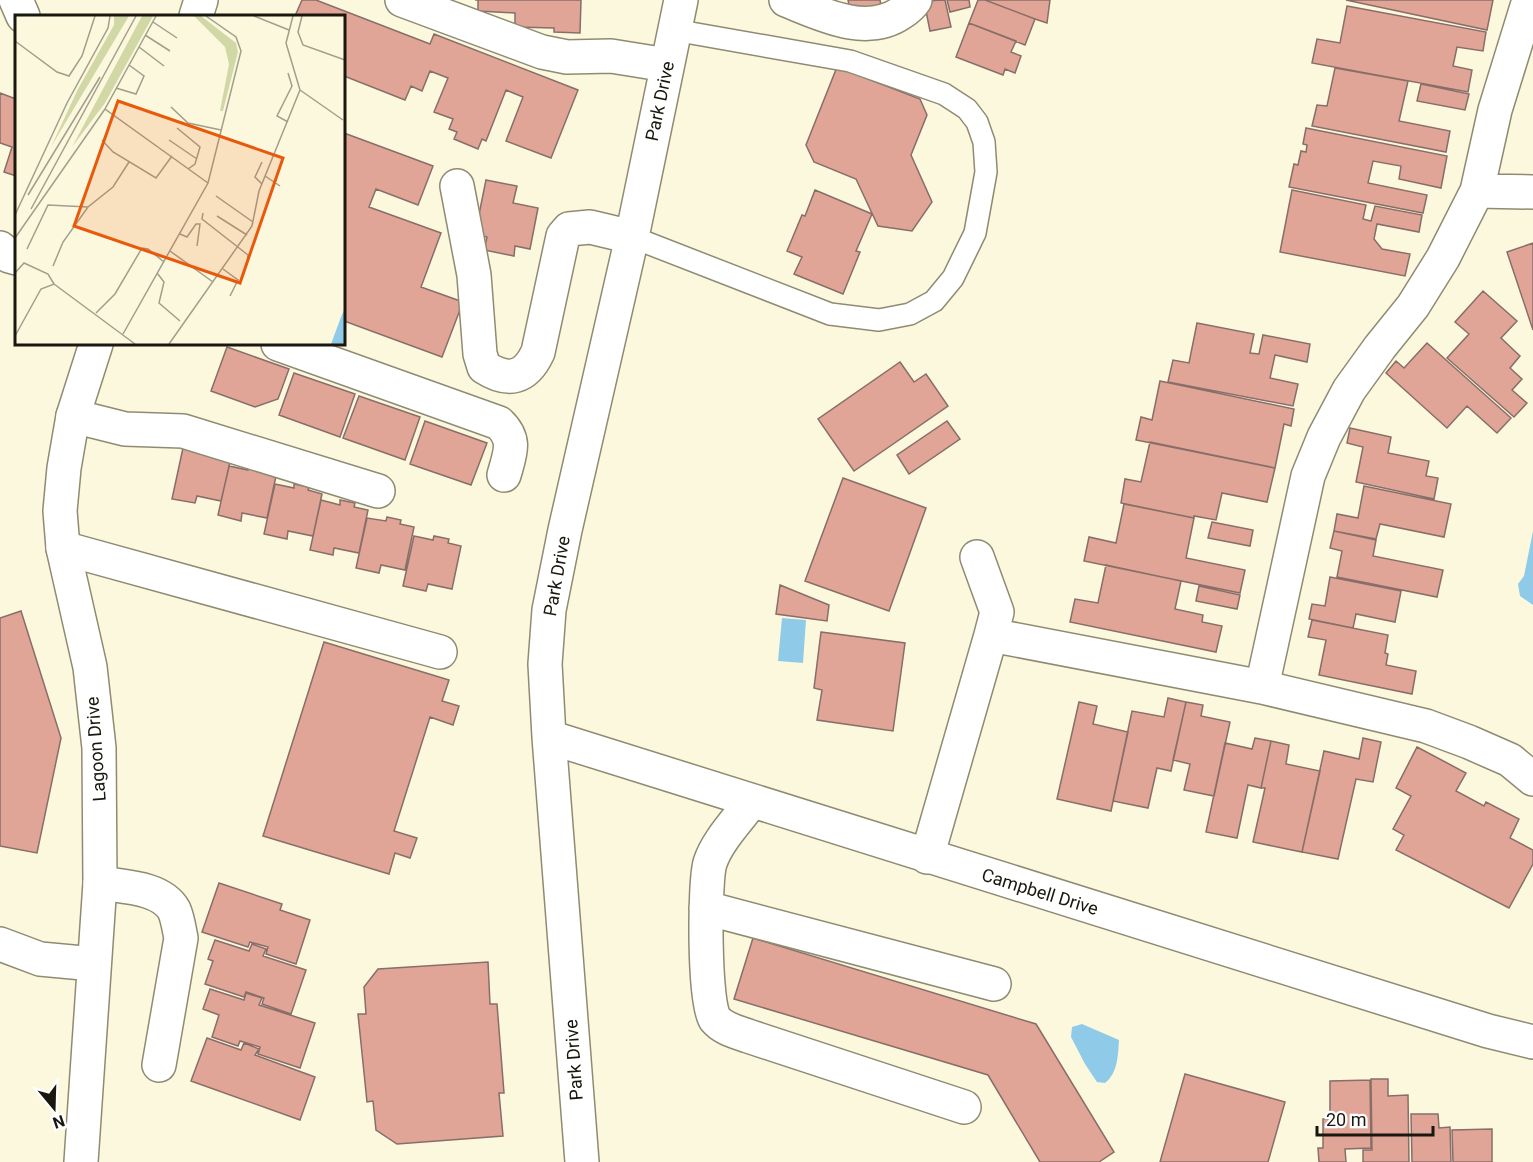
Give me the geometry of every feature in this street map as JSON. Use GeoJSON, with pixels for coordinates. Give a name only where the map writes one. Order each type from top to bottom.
{"type":"FeatureCollection","features":[{"type":"Feature","properties":{"kind":"street"},"geometry":{"type":"LineString","coordinates":[[16,0],[23,15]]}},
{"type":"Feature","properties":{"kind":"street"},"geometry":{"type":"LineString","coordinates":[[196,15],[201,0]]}},
{"type":"Feature","properties":{"kind":"street"},"geometry":{"type":"LineString","coordinates":[[402,0],[542,52],[567,57],[611,56],[667,65]]}},
{"type":"Feature","properties":{"kind":"street"},"geometry":{"type":"LineString","coordinates":[[786,0],[826,16],[856,24],[891,20],[912,6],[915,0]]}},
{"type":"Feature","properties":{"kind":"street"},"geometry":{"type":"LineString","coordinates":[[1262,687],[1308,476],[1324,437],[1349,390],[1413,306],[1437,268],[1477,191],[1495,110],[1529,0]]}},
{"type":"Feature","properties":{"kind":"street","name":"Park Drive"},"geometry":{"type":"LineString","coordinates":[[582,1162],[549,737],[545,664],[549,610],[632,237],[677,15]]}},
{"type":"Feature","properties":{"kind":"street"},"geometry":{"type":"LineString","coordinates":[[458,186],[474,275],[480,354],[484,368],[496,375],[507,376],[521,373],[531,367],[535,359],[543,333],[563,236],[569,229],[590,227],[632,237]]}},
{"type":"Feature","properties":{"kind":"street"},"geometry":{"type":"LineString","coordinates":[[1477,191],[1533,192]]}},
{"type":"Feature","properties":{"kind":"street"},"geometry":{"type":"LineString","coordinates":[[0,248],[15,258]]}},
{"type":"Feature","properties":{"kind":"street","name":"Lagoon Drive"},"geometry":{"type":"LineString","coordinates":[[81,1162],[100,883],[101,820],[98,736],[90,667],[63,548],[60,511],[64,468],[74,416],[96,345]]}},
{"type":"Feature","properties":{"kind":"street"},"geometry":{"type":"LineString","coordinates":[[281,345],[499,423],[507,430],[511,449],[504,475]]}},
{"type":"Feature","properties":{"kind":"street"},"geometry":{"type":"LineString","coordinates":[[74,416],[125,429],[183,431],[378,491]]}},
{"type":"Feature","properties":{"kind":"street"},"geometry":{"type":"LineString","coordinates":[[63,548],[440,652]]}},
{"type":"Feature","properties":{"kind":"street"},"geometry":{"type":"LineString","coordinates":[[927,857],[997,612],[977,557]]}},
{"type":"Feature","properties":{"kind":"street"},"geometry":{"type":"LineString","coordinates":[[991,635],[1262,687],[1426,726],[1510,760],[1533,779]]}},
{"type":"Feature","properties":{"kind":"street","name":"Campbell Drive"},"geometry":{"type":"LineString","coordinates":[[549,737],[1488,1031],[1533,1042]]}},
{"type":"Feature","properties":{"kind":"street"},"geometry":{"type":"LineString","coordinates":[[751,802],[710,862],[706,890],[706,938],[710,1000],[714,1018],[727,1029],[964,1107]]}},
{"type":"Feature","properties":{"kind":"street"},"geometry":{"type":"LineString","coordinates":[[100,883],[147,891],[166,901],[174,910],[181,938],[159,1065]]}},
{"type":"Feature","properties":{"kind":"street"},"geometry":{"type":"LineString","coordinates":[[706,908],[994,984]]}},
{"type":"Feature","properties":{"kind":"street"},"geometry":{"type":"LineString","coordinates":[[0,944],[40,959],[94,964]]}},
{"type":"Feature","properties":{"kind":"lane"},"geometry":{"type":"LineString","coordinates":[[632,237],[830,314],[879,320],[910,314],[934,301],[953,278],[975,233],[986,172],[984,142],[977,122],[967,109],[944,94],[850,61],[677,15]]}},
{"type":"Feature","properties":{"kind":"water"},"geometry":{"type":"Polygon","coordinates":[[[1533,531],[1533,605],[1520,596],[1518,584],[1524,576],[1533,531]]]}},
{"type":"Feature","properties":{"kind":"water"},"geometry":{"type":"Polygon","coordinates":[[[782,618],[806,620],[803,663],[778,661],[782,618]]]}},
{"type":"Feature","properties":{"kind":"water"},"geometry":{"type":"Polygon","coordinates":[[[1082,1024],[1119,1040],[1115,1069],[1105,1083],[1097,1082],[1071,1037],[1072,1027],[1082,1024]]]}},
{"type":"Feature","properties":{"kind":"building"},"geometry":{"type":"Polygon","coordinates":[[[302,0],[316,0],[430,44],[434,34],[578,90],[551,158],[506,141],[523,97],[506,90],[486,141],[482,139],[478,149],[454,139],[457,132],[449,129],[453,119],[434,112],[448,78],[430,71],[422,91],[411,86],[405,100],[345,76],[345,15],[295,15],[302,0]]]}},
{"type":"Feature","properties":{"kind":"building"},"geometry":{"type":"Polygon","coordinates":[[[478,0],[581,0],[580,33],[554,32],[554,28],[515,27],[515,13],[478,11],[478,0]]]}},
{"type":"Feature","properties":{"kind":"building"},"geometry":{"type":"Polygon","coordinates":[[[848,0],[880,0],[881,5],[850,10],[848,0]]]}},
{"type":"Feature","properties":{"kind":"building"},"geometry":{"type":"Polygon","coordinates":[[[945,0],[951,27],[930,31],[924,1],[945,0]]]}},
{"type":"Feature","properties":{"kind":"building"},"geometry":{"type":"Polygon","coordinates":[[[947,0],[969,0],[970,7],[950,12],[947,0]]]}},
{"type":"Feature","properties":{"kind":"building"},"geometry":{"type":"Polygon","coordinates":[[[978,0],[985,0],[1035,19],[1025,45],[969,23],[978,0]]]}},
{"type":"Feature","properties":{"kind":"building"},"geometry":{"type":"Polygon","coordinates":[[[985,0],[1050,0],[1047,23],[1035,19],[985,0]]]}},
{"type":"Feature","properties":{"kind":"building"},"geometry":{"type":"Polygon","coordinates":[[[1346,0],[1493,0],[1487,30],[1346,0]]]}},
{"type":"Feature","properties":{"kind":"building"},"geometry":{"type":"Polygon","coordinates":[[[1347,6],[1486,32],[1483,51],[1457,47],[1453,66],[1472,70],[1468,92],[1312,63],[1317,39],[1340,43],[1347,6]]]}},
{"type":"Feature","properties":{"kind":"building"},"geometry":{"type":"Polygon","coordinates":[[[969,23],[1016,41],[1011,52],[1021,56],[1015,73],[1005,69],[1003,75],[956,57],[969,23]]]}},
{"type":"Feature","properties":{"kind":"building"},"geometry":{"type":"Polygon","coordinates":[[[837,67],[920,99],[927,115],[911,155],[932,202],[912,231],[878,226],[856,179],[814,162],[806,145],[837,67]]]}},
{"type":"Feature","properties":{"kind":"building"},"geometry":{"type":"Polygon","coordinates":[[[1335,68],[1408,81],[1399,121],[1450,131],[1446,152],[1312,126],[1317,105],[1327,106],[1335,68]]]}},
{"type":"Feature","properties":{"kind":"building"},"geometry":{"type":"Polygon","coordinates":[[[1421,84],[1469,94],[1465,110],[1417,101],[1421,84]]]}},
{"type":"Feature","properties":{"kind":"building"},"geometry":{"type":"Polygon","coordinates":[[[0,93],[15,99],[15,176],[4,172],[12,147],[0,143],[0,93]]]}},
{"type":"Feature","properties":{"kind":"building"},"geometry":{"type":"Polygon","coordinates":[[[1306,128],[1447,156],[1441,188],[1399,179],[1401,166],[1373,161],[1368,183],[1427,195],[1423,213],[1289,187],[1294,164],[1298,165],[1301,151],[1306,152],[1307,145],[1303,144],[1306,128]]]}},
{"type":"Feature","properties":{"kind":"building"},"geometry":{"type":"Polygon","coordinates":[[[345,133],[433,166],[418,205],[376,189],[369,207],[441,233],[421,287],[463,302],[442,357],[345,321],[345,133]]]}},
{"type":"Feature","properties":{"kind":"building"},"geometry":{"type":"Polygon","coordinates":[[[486,180],[517,186],[513,203],[538,208],[530,249],[515,246],[514,256],[484,250],[487,237],[475,234],[486,180]]]}},
{"type":"Feature","properties":{"kind":"building"},"geometry":{"type":"Polygon","coordinates":[[[815,190],[872,214],[856,251],[860,252],[843,294],[794,274],[802,257],[787,251],[815,190]]]}},
{"type":"Feature","properties":{"kind":"building"},"geometry":{"type":"Polygon","coordinates":[[[1292,190],[1366,205],[1363,219],[1371,221],[1375,206],[1422,215],[1419,232],[1377,224],[1374,239],[1382,249],[1410,254],[1405,276],[1280,252],[1292,190]]]}},
{"type":"Feature","properties":{"kind":"building"},"geometry":{"type":"Polygon","coordinates":[[[1533,243],[1533,330],[1507,252],[1533,243]]]}},
{"type":"Feature","properties":{"kind":"building"},"geometry":{"type":"Polygon","coordinates":[[[1483,291],[1517,321],[1501,338],[1520,356],[1510,368],[1522,379],[1512,390],[1527,403],[1514,417],[1447,358],[1469,334],[1455,322],[1483,291]]]}},
{"type":"Feature","properties":{"kind":"building"},"geometry":{"type":"Polygon","coordinates":[[[1197,323],[1254,334],[1250,353],[1259,354],[1263,335],[1310,344],[1307,362],[1275,355],[1270,378],[1298,384],[1293,406],[1168,382],[1173,360],[1189,363],[1197,323]]]}},
{"type":"Feature","properties":{"kind":"building"},"geometry":{"type":"Polygon","coordinates":[[[1427,343],[1511,418],[1497,433],[1467,406],[1447,428],[1386,373],[1396,361],[1404,368],[1427,343]]]}},
{"type":"Feature","properties":{"kind":"building"},"geometry":{"type":"Polygon","coordinates":[[[227,347],[289,369],[278,399],[255,407],[211,391],[227,347]]]}},
{"type":"Feature","properties":{"kind":"building"},"geometry":{"type":"Polygon","coordinates":[[[900,362],[914,382],[926,374],[948,406],[854,471],[818,419],[900,362]]]}},
{"type":"Feature","properties":{"kind":"building"},"geometry":{"type":"Polygon","coordinates":[[[294,373],[355,394],[340,437],[279,415],[294,373]]]}},
{"type":"Feature","properties":{"kind":"building"},"geometry":{"type":"Polygon","coordinates":[[[1160,381],[1294,409],[1291,426],[1284,424],[1275,468],[1136,440],[1141,417],[1152,420],[1160,381]]]}},
{"type":"Feature","properties":{"kind":"building"},"geometry":{"type":"Polygon","coordinates":[[[359,396],[420,417],[405,460],[343,438],[359,396]]]}},
{"type":"Feature","properties":{"kind":"building"},"geometry":{"type":"Polygon","coordinates":[[[425,421],[487,443],[471,485],[410,464],[425,421]]]}},
{"type":"Feature","properties":{"kind":"building"},"geometry":{"type":"Polygon","coordinates":[[[947,421],[960,439],[909,474],[897,455],[947,421]]]}},
{"type":"Feature","properties":{"kind":"building"},"geometry":{"type":"Polygon","coordinates":[[[1350,428],[1391,437],[1388,453],[1429,461],[1426,476],[1438,478],[1434,499],[1356,482],[1363,447],[1347,443],[1350,428]]]}},
{"type":"Feature","properties":{"kind":"building"},"geometry":{"type":"Polygon","coordinates":[[[1150,442],[1275,468],[1267,502],[1222,493],[1216,520],[1194,516],[1194,518],[1121,503],[1125,479],[1141,482],[1150,442]]]}},
{"type":"Feature","properties":{"kind":"building"},"geometry":{"type":"Polygon","coordinates":[[[183,448],[231,458],[221,501],[197,496],[195,503],[172,499],[183,448]]]}},
{"type":"Feature","properties":{"kind":"building"},"geometry":{"type":"Polygon","coordinates":[[[249,465],[263,469],[262,473],[276,476],[267,518],[242,513],[241,521],[218,515],[229,466],[248,470],[249,465]]]}},
{"type":"Feature","properties":{"kind":"building"},"geometry":{"type":"Polygon","coordinates":[[[843,478],[926,508],[889,611],[805,581],[843,478]]]}},
{"type":"Feature","properties":{"kind":"building"},"geometry":{"type":"Polygon","coordinates":[[[275,484],[294,488],[294,484],[309,487],[308,490],[322,494],[313,536],[288,531],[287,539],[264,534],[275,484]]]}},
{"type":"Feature","properties":{"kind":"building"},"geometry":{"type":"Polygon","coordinates":[[[1364,486],[1451,504],[1444,537],[1380,524],[1376,539],[1334,531],[1337,514],[1358,518],[1364,486]]]}},
{"type":"Feature","properties":{"kind":"building"},"geometry":{"type":"Polygon","coordinates":[[[321,500],[340,505],[340,500],[355,503],[354,507],[368,510],[359,553],[334,548],[333,555],[310,550],[321,500]]]}},
{"type":"Feature","properties":{"kind":"building"},"geometry":{"type":"Polygon","coordinates":[[[1124,504],[1194,518],[1186,558],[1245,570],[1240,593],[1084,561],[1089,537],[1116,543],[1124,504]]]}},
{"type":"Feature","properties":{"kind":"building"},"geometry":{"type":"Polygon","coordinates":[[[387,517],[401,520],[400,524],[414,527],[405,570],[381,565],[379,573],[356,568],[367,518],[386,521],[387,517]]]}},
{"type":"Feature","properties":{"kind":"building"},"geometry":{"type":"Polygon","coordinates":[[[1212,522],[1253,530],[1250,546],[1208,538],[1212,522]]]}},
{"type":"Feature","properties":{"kind":"building"},"geometry":{"type":"Polygon","coordinates":[[[1334,531],[1376,540],[1373,556],[1443,570],[1437,597],[1337,577],[1342,551],[1330,548],[1334,531]]]}},
{"type":"Feature","properties":{"kind":"building"},"geometry":{"type":"Polygon","coordinates":[[[414,536],[433,540],[434,536],[449,539],[448,543],[461,546],[452,589],[428,584],[426,591],[403,586],[414,536]]]}},
{"type":"Feature","properties":{"kind":"building"},"geometry":{"type":"Polygon","coordinates":[[[1106,565],[1181,581],[1175,609],[1203,615],[1202,622],[1222,626],[1216,652],[1070,622],[1075,599],[1098,603],[1106,565]]]}},
{"type":"Feature","properties":{"kind":"building"},"geometry":{"type":"Polygon","coordinates":[[[1330,577],[1401,591],[1395,622],[1356,614],[1353,628],[1309,619],[1312,604],[1325,606],[1330,577]]]}},
{"type":"Feature","properties":{"kind":"building"},"geometry":{"type":"Polygon","coordinates":[[[780,585],[829,605],[827,621],[776,614],[780,585]]]}},
{"type":"Feature","properties":{"kind":"building"},"geometry":{"type":"Polygon","coordinates":[[[1199,586],[1240,595],[1237,609],[1196,601],[1199,586]]]}},
{"type":"Feature","properties":{"kind":"building"},"geometry":{"type":"Polygon","coordinates":[[[21,611],[61,738],[37,853],[0,846],[0,618],[21,611]]]}},
{"type":"Feature","properties":{"kind":"building"},"geometry":{"type":"Polygon","coordinates":[[[1312,620],[1388,635],[1386,665],[1416,671],[1412,694],[1319,675],[1326,640],[1308,637],[1312,620]]]}},
{"type":"Feature","properties":{"kind":"building"},"geometry":{"type":"Polygon","coordinates":[[[821,632],[905,643],[893,731],[817,720],[822,690],[814,688],[821,632]]]}},
{"type":"Feature","properties":{"kind":"building"},"geometry":{"type":"Polygon","coordinates":[[[324,642],[449,680],[442,701],[459,706],[453,725],[430,717],[394,831],[417,838],[410,858],[395,853],[389,874],[263,836],[324,642]]]}},
{"type":"Feature","properties":{"kind":"building"},"geometry":{"type":"Polygon","coordinates":[[[1168,698],[1186,702],[1171,771],[1157,768],[1148,808],[1113,801],[1132,711],[1164,717],[1168,698]]]}},
{"type":"Feature","properties":{"kind":"building"},"geometry":{"type":"Polygon","coordinates":[[[1079,702],[1097,706],[1093,724],[1128,732],[1111,811],[1057,799],[1079,702]]]}},
{"type":"Feature","properties":{"kind":"building"},"geometry":{"type":"Polygon","coordinates":[[[1186,702],[1203,705],[1201,716],[1230,722],[1214,796],[1184,790],[1190,764],[1173,760],[1186,702]]]}},
{"type":"Feature","properties":{"kind":"building"},"geometry":{"type":"Polygon","coordinates":[[[1255,738],[1271,741],[1261,788],[1248,785],[1237,838],[1206,832],[1225,743],[1252,749],[1255,738]]]}},
{"type":"Feature","properties":{"kind":"building"},"geometry":{"type":"Polygon","coordinates":[[[1363,738],[1381,742],[1373,782],[1356,779],[1338,859],[1302,852],[1324,751],[1359,759],[1363,738]]]}},
{"type":"Feature","properties":{"kind":"building"},"geometry":{"type":"Polygon","coordinates":[[[1271,741],[1289,745],[1286,764],[1320,771],[1302,852],[1253,842],[1265,788],[1261,788],[1271,741]]]}},
{"type":"Feature","properties":{"kind":"building"},"geometry":{"type":"Polygon","coordinates":[[[1417,747],[1466,773],[1456,791],[1484,806],[1486,802],[1519,819],[1510,838],[1533,850],[1533,864],[1509,908],[1396,850],[1404,835],[1393,829],[1411,796],[1396,788],[1417,747]]]}},
{"type":"Feature","properties":{"kind":"building"},"geometry":{"type":"Polygon","coordinates":[[[219,883],[282,904],[280,910],[310,920],[296,964],[266,954],[268,947],[250,942],[248,947],[202,932],[219,883]]]}},
{"type":"Feature","properties":{"kind":"building"},"geometry":{"type":"Polygon","coordinates":[[[753,938],[1036,1024],[1114,1152],[1099,1162],[1040,1162],[988,1075],[734,999],[753,938]]]}},
{"type":"Feature","properties":{"kind":"building"},"geometry":{"type":"Polygon","coordinates":[[[215,940],[249,951],[252,944],[266,949],[263,956],[306,970],[291,1014],[262,1004],[264,998],[246,992],[244,997],[205,984],[213,961],[208,959],[215,940]]]}},
{"type":"Feature","properties":{"kind":"building"},"geometry":{"type":"Polygon","coordinates":[[[488,962],[490,1004],[497,1004],[504,1093],[499,1093],[503,1136],[397,1144],[376,1130],[373,1101],[367,1102],[358,1014],[366,1014],[364,987],[378,969],[488,962]]]}},
{"type":"Feature","properties":{"kind":"building"},"geometry":{"type":"Polygon","coordinates":[[[210,989],[244,1000],[246,993],[262,998],[259,1005],[315,1023],[300,1068],[258,1054],[260,1047],[240,1041],[238,1046],[212,1037],[219,1015],[203,1009],[210,989]]]}},
{"type":"Feature","properties":{"kind":"building"},"geometry":{"type":"Polygon","coordinates":[[[207,1038],[241,1050],[244,1043],[259,1049],[255,1055],[315,1077],[300,1120],[191,1081],[207,1038]]]}},
{"type":"Feature","properties":{"kind":"building"},"geometry":{"type":"Polygon","coordinates":[[[1185,1074],[1285,1102],[1268,1162],[1160,1162],[1185,1074]]]}},
{"type":"Feature","properties":{"kind":"building"},"geometry":{"type":"Polygon","coordinates":[[[1371,1079],[1388,1079],[1388,1096],[1408,1095],[1409,1162],[1363,1162],[1363,1150],[1372,1150],[1371,1079]]]}},
{"type":"Feature","properties":{"kind":"building"},"geometry":{"type":"Polygon","coordinates":[[[1370,1080],[1371,1148],[1345,1149],[1346,1162],[1319,1162],[1318,1148],[1323,1148],[1323,1119],[1330,1119],[1330,1081],[1370,1080]]]}},
{"type":"Feature","properties":{"kind":"building"},"geometry":{"type":"Polygon","coordinates":[[[1411,1114],[1438,1114],[1439,1128],[1450,1127],[1451,1162],[1412,1162],[1411,1114]]]}},
{"type":"Feature","properties":{"kind":"building"},"geometry":{"type":"Polygon","coordinates":[[[1492,1129],[1492,1162],[1453,1162],[1452,1130],[1492,1129]]]}}]}
